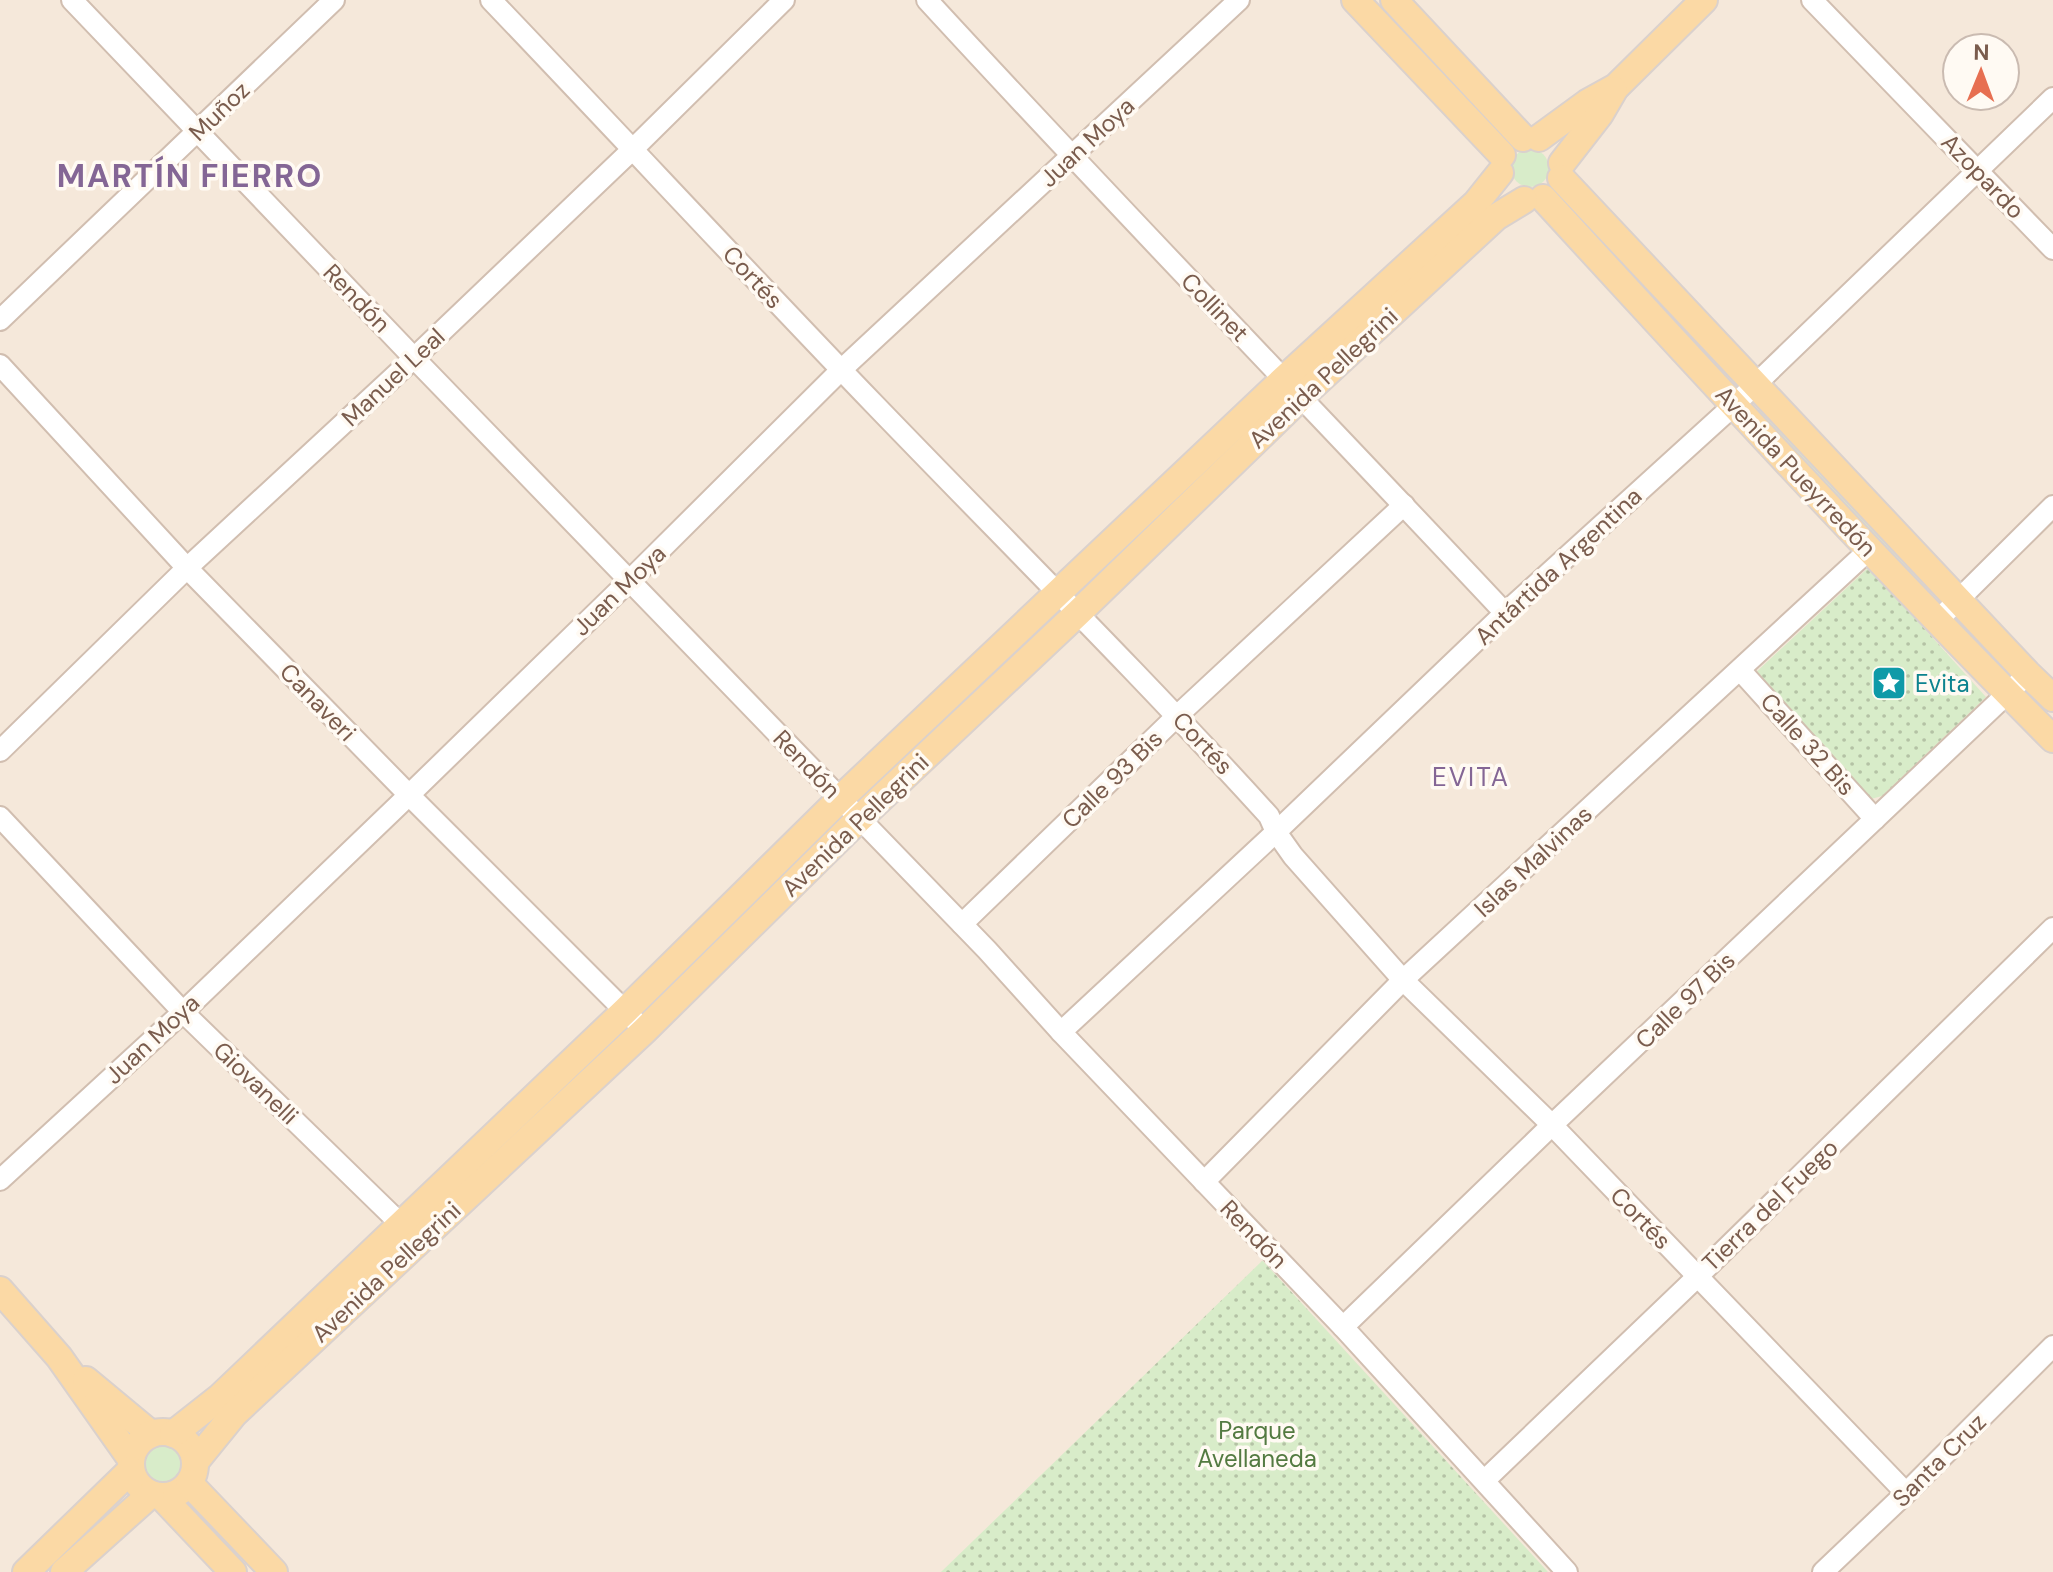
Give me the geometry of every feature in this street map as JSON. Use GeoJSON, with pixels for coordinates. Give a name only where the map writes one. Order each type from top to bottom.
{"type":"FeatureCollection","features":[{"type":"Feature","properties":{"kind":"main road"},"geometry":{"type":"LineString","coordinates":[[1355,0],[1501,164],[1505,188],[1513,195],[1534,199],[1552,193],[1562,170],[1616,87],[1704,0]]}},
{"type":"Feature","properties":{"kind":"main road"},"geometry":{"type":"LineString","coordinates":[[1394,0],[1531,138],[1553,146],[1559,154],[1562,170]]}},
{"type":"Feature","properties":{"kind":"main road"},"geometry":{"type":"LineString","coordinates":[[1501,164],[1514,142],[1531,138],[1616,87]]}},
{"type":"Feature","properties":{"kind":"main road","name":"Avenida Pellegrini"},"geometry":{"type":"LineString","coordinates":[[162,1434],[220,1397],[644,1031],[859,819],[1078,613],[1293,388],[1476,203],[1501,164]]}},
{"type":"Feature","properties":{"kind":"main road","name":"Avenida Pueyrredón"},"geometry":{"type":"LineString","coordinates":[[1562,170],[1637,259],[2053,698]]}},
{"type":"Feature","properties":{"kind":"main road","name":"Avenida Pellegrini"},"geometry":{"type":"LineString","coordinates":[[192,1472],[234,1414],[626,1010],[840,799],[1057,594],[1293,388],[1496,217],[1534,199]]}},
{"type":"Feature","properties":{"kind":"main road","name":"Avenida Pueyrredón"},"geometry":{"type":"LineString","coordinates":[[1534,199],[1616,278],[1733,406],[2053,739]]}},
{"type":"Feature","properties":{"kind":"main road"},"geometry":{"type":"LineString","coordinates":[[1616,278],[1637,259]]}},
{"type":"Feature","properties":{"kind":"main road"},"geometry":{"type":"LineString","coordinates":[[0,1290],[59,1357],[131,1465],[135,1480],[142,1488],[156,1495],[233,1572]]}},
{"type":"Feature","properties":{"kind":"main road"},"geometry":{"type":"LineString","coordinates":[[59,1357],[162,1434],[188,1445],[192,1472],[274,1572]]}},
{"type":"Feature","properties":{"kind":"main road"},"geometry":{"type":"LineString","coordinates":[[26,1572],[131,1465],[135,1448],[142,1440],[162,1434]]}},
{"type":"Feature","properties":{"kind":"main road"},"geometry":{"type":"LineString","coordinates":[[64,1572],[156,1495],[171,1495],[181,1490],[192,1472]]}},
{"type":"Feature","properties":{"kind":"street","name":"Rendón"},"geometry":{"type":"LineString","coordinates":[[72,0],[962,924],[1343,1327],[1567,1572]]}},
{"type":"Feature","properties":{"kind":"street","name":"Muñoz"},"geometry":{"type":"LineString","coordinates":[[0,320],[334,0]]}},
{"type":"Feature","properties":{"kind":"street","name":"Cortés"},"geometry":{"type":"LineString","coordinates":[[491,0],[841,370],[1178,715],[1269,816],[1293,856],[1403,980],[1552,1125],[1906,1493]]}},
{"type":"Feature","properties":{"kind":"street","name":"Manuel Leal"},"geometry":{"type":"LineString","coordinates":[[0,751],[187,568],[633,149],[784,0]]}},
{"type":"Feature","properties":{"kind":"street","name":"Collinet"},"geometry":{"type":"LineString","coordinates":[[927,0],[1505,613]]}},
{"type":"Feature","properties":{"kind":"street","name":"Juan Moya"},"geometry":{"type":"LineString","coordinates":[[0,1180],[183,1012],[409,795],[841,370],[1239,0]]}},
{"type":"Feature","properties":{"kind":"street","name":"Azopardo"},"geometry":{"type":"LineString","coordinates":[[1812,0],[2053,249]]}},
{"type":"Feature","properties":{"kind":"street","name":"Antártida Argentina"},"geometry":{"type":"LineString","coordinates":[[1061,1032],[1505,613],[1733,406],[2053,98]]}},
{"type":"Feature","properties":{"kind":"street","name":"Canaveri"},"geometry":{"type":"LineString","coordinates":[[0,365],[187,568],[644,1031]]}},
{"type":"Feature","properties":{"kind":"street","name":"Calle 93 Bis"},"geometry":{"type":"LineString","coordinates":[[962,924],[1178,715],[1404,505]]}},
{"type":"Feature","properties":{"kind":"street"},"geometry":{"type":"LineString","coordinates":[[1937,621],[2053,506]]}},
{"type":"Feature","properties":{"kind":"street","name":"Islas Malvinas"},"geometry":{"type":"LineString","coordinates":[[1204,1182],[1403,980],[1870,549]]}},
{"type":"Feature","properties":{"kind":"street","name":"Calle 32 Bis"},"geometry":{"type":"LineString","coordinates":[[1740,670],[1875,819]]}},
{"type":"Feature","properties":{"kind":"street","name":"Calle 97 Bis"},"geometry":{"type":"LineString","coordinates":[[1343,1327],[2028,674]]}},
{"type":"Feature","properties":{"kind":"street","name":"Giovanelli"},"geometry":{"type":"LineString","coordinates":[[0,817],[183,1012],[409,1233]]}},
{"type":"Feature","properties":{"kind":"street","name":"Tierra del Fuego"},"geometry":{"type":"LineString","coordinates":[[1485,1480],[2053,928]]}},
{"type":"Feature","properties":{"kind":"street","name":"Santa Cruz"},"geometry":{"type":"LineString","coordinates":[[1823,1572],[2053,1346]]}},
{"type":"Feature","properties":{"kind":"shaded area"},"geometry":{"type":"Polygon","coordinates":[[[0,0],[2053,0],[2053,1572],[0,1572],[0,0]]]}},
{"type":"Feature","properties":{"kind":"green space"},"geometry":{"type":"Polygon","coordinates":[[[1530,149],[1543,155],[1549,168],[1543,181],[1530,187],[1517,181],[1511,168],[1517,155],[1530,149]]]}},
{"type":"Feature","properties":{"kind":"green space"},"geometry":{"type":"Polygon","coordinates":[[[1765,405],[1933,583],[1925,591],[1757,412],[1765,405]]]}},
{"type":"Feature","properties":{"kind":"green space"},"geometry":{"type":"Polygon","coordinates":[[[1869,567],[1986,697],[1882,796],[1871,799],[1753,675],[1869,567]]]}},
{"type":"Feature","properties":{"kind":"green space","name":"Parque Avellaneda"},"geometry":{"type":"Polygon","coordinates":[[[1262,1261],[1548,1572],[941,1572],[1262,1261]]]}},
{"type":"Feature","properties":{"kind":"green space"},"geometry":{"type":"Polygon","coordinates":[[[160,1444],[173,1444],[182,1452],[185,1462],[176,1476],[160,1483],[146,1477],[143,1464],[160,1444]]]}},
{"type":"Feature","properties":{"kind":"place","name":"Evita"},"geometry":{"type":"Point","coordinates":[1889,683]}},
{"type":"Feature","properties":{"kind":"district","name":"MARTÍN FIERRO"},"geometry":{"type":"Point","coordinates":[190,176]}},
{"type":"Feature","properties":{"kind":"district","name":"EVITA"},"geometry":{"type":"Point","coordinates":[1471,777]}}]}
